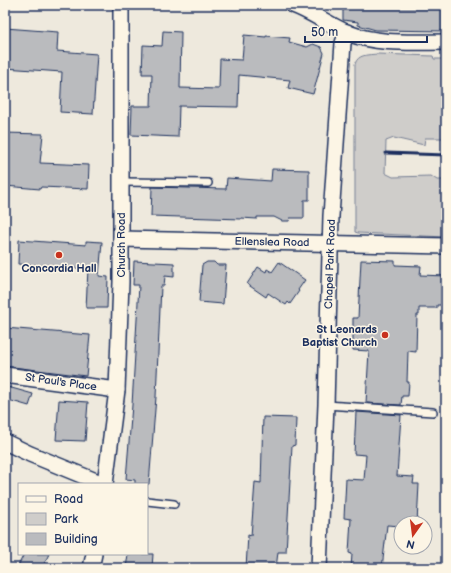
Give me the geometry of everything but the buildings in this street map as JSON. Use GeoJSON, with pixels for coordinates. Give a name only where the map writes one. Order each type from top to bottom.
{"type":"FeatureCollection","features":[{"type":"Feature","properties":{"kind":"street","name":"Church Road"},"geometry":{"type":"LineString","coordinates":[[104,483],[117,390],[121,282],[122,182],[118,5]]}},
{"type":"Feature","properties":{"kind":"street"},"geometry":{"type":"LineString","coordinates":[[293,5],[302,8],[347,32],[365,38],[381,41],[446,42]]}},
{"type":"Feature","properties":{"kind":"street","name":"Chapel Park Road"},"geometry":{"type":"LineString","coordinates":[[319,568],[326,405],[330,244],[343,43],[347,32]]}},
{"type":"Feature","properties":{"kind":"street","name":"Ellenslea Road"},"geometry":{"type":"LineString","coordinates":[[121,238],[446,246]]}},
{"type":"Feature","properties":{"kind":"street","name":"St Paul's Place"},"geometry":{"type":"LineString","coordinates":[[5,375],[117,390]]}},
{"type":"Feature","properties":{"kind":"street"},"geometry":{"type":"LineString","coordinates":[[5,442],[30,454],[102,483]]}},
{"type":"Feature","properties":{"kind":"street"},"geometry":{"type":"LineString","coordinates":[[91,568],[94,555]]}},
{"type":"Feature","properties":{"kind":"lane"},"geometry":{"type":"LineString","coordinates":[[122,182],[208,183]]}},
{"type":"Feature","properties":{"kind":"lane"},"geometry":{"type":"LineString","coordinates":[[326,405],[433,412]]}},
{"type":"Feature","properties":{"kind":"lane"},"geometry":{"type":"LineString","coordinates":[[148,501],[174,504]]}},
{"type":"Feature","properties":{"kind":"green space"},"geometry":{"type":"Polygon","coordinates":[[[378,54],[433,56],[434,59],[446,59],[446,138],[425,138],[424,145],[394,138],[386,141],[385,173],[393,177],[431,176],[437,180],[446,180],[446,237],[355,232],[355,64],[358,58],[378,54]]]}},
{"type":"Feature","properties":{"kind":"railway"},"geometry":{"type":"LineString","coordinates":[[386,153],[446,155]]}},
{"type":"Feature","properties":{"kind":"place","name":"Concordia Hall"},"geometry":{"type":"Point","coordinates":[59,255]}},
{"type":"Feature","properties":{"kind":"place","name":"St Leonards Baptist Church"},"geometry":{"type":"Point","coordinates":[385,335]}}]}
